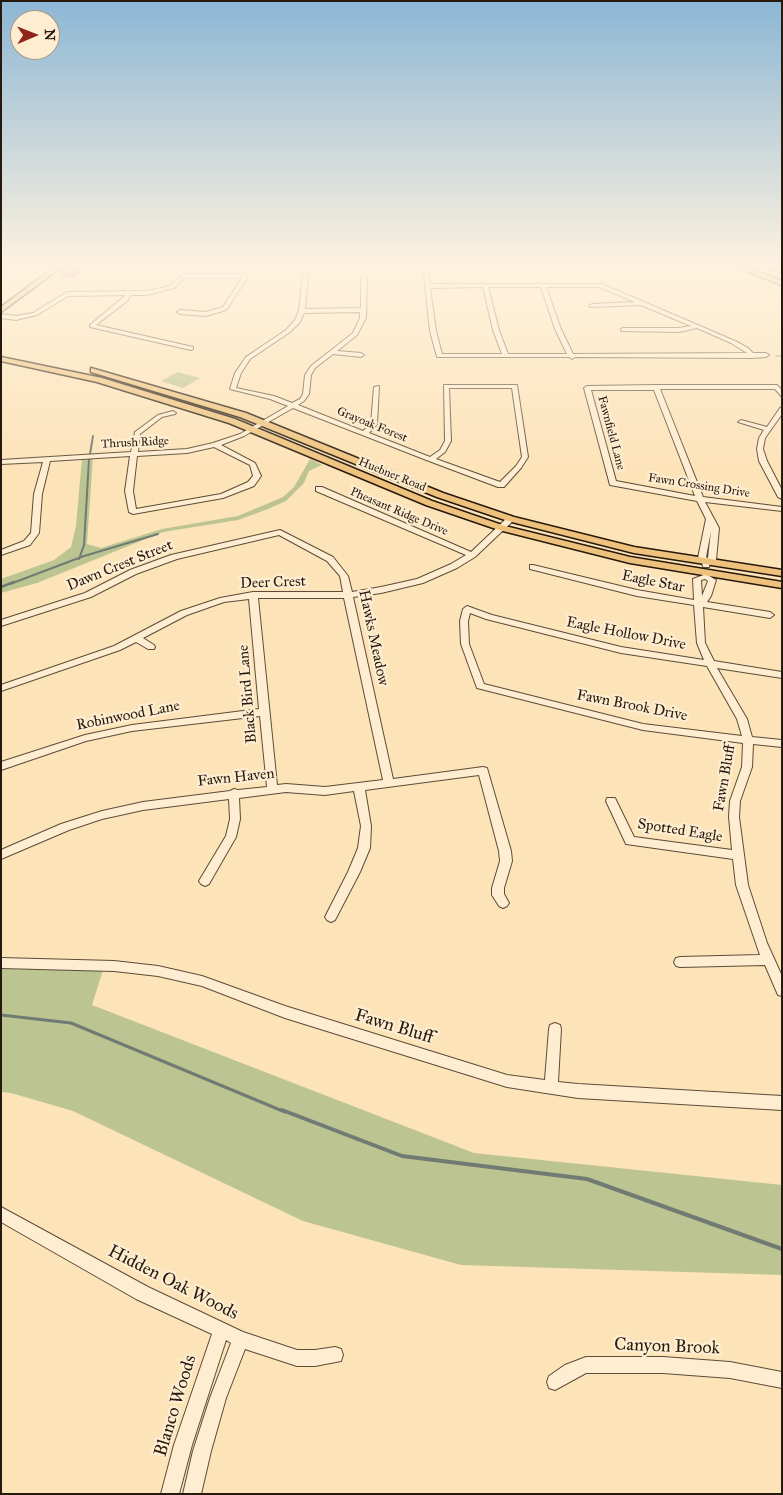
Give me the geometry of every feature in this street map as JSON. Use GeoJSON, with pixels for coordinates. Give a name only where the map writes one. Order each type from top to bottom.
{"type":"FeatureCollection","features":[{"type":"Feature","properties":{"kind":"main road","name":"Huebner Road"},"geometry":{"type":"LineString","coordinates":[[1,351],[63,363],[150,386],[264,423],[440,495],[511,519],[634,550],[782,573]]}},
{"type":"Feature","properties":{"kind":"main road","name":"Huebner Road"},"geometry":{"type":"LineString","coordinates":[[1,358],[52,368],[139,392],[252,429],[421,500],[502,528],[630,560],[706,575],[782,585]]}},
{"type":"Feature","properties":{"kind":"main road"},"geometry":{"type":"LineString","coordinates":[[52,368],[63,363]]}},
{"type":"Feature","properties":{"kind":"street"},"geometry":{"type":"LineString","coordinates":[[136,336],[191,348]]}},
{"type":"Feature","properties":{"kind":"street","name":"Grayoak Forest"},"geometry":{"type":"LineString","coordinates":[[280,336],[248,358],[238,373],[233,389],[260,394],[294,406],[431,460],[502,485],[522,464],[525,457],[515,386],[446,386],[448,441],[443,451],[431,460]]}},
{"type":"Feature","properties":{"kind":"street"},"geometry":{"type":"LineString","coordinates":[[294,406],[306,394],[308,375],[313,367],[353,336]]}},
{"type":"Feature","properties":{"kind":"street"},"geometry":{"type":"LineString","coordinates":[[434,336],[439,356],[766,356]]}},
{"type":"Feature","properties":{"kind":"street"},"geometry":{"type":"LineString","coordinates":[[498,336],[506,356]]}},
{"type":"Feature","properties":{"kind":"street"},"geometry":{"type":"LineString","coordinates":[[561,336],[572,357]]}},
{"type":"Feature","properties":{"kind":"street"},"geometry":{"type":"LineString","coordinates":[[717,336],[739,345],[752,356]]}},
{"type":"Feature","properties":{"kind":"street"},"geometry":{"type":"LineString","coordinates":[[332,352],[361,355]]}},
{"type":"Feature","properties":{"kind":"street"},"geometry":{"type":"LineString","coordinates":[[364,434],[374,424],[377,387]]}},
{"type":"Feature","properties":{"kind":"street"},"geometry":{"type":"LineString","coordinates":[[706,575],[706,561],[712,560],[716,530],[700,500],[656,387],[777,387],[782,395]]}},
{"type":"Feature","properties":{"kind":"street","name":"Fawnfield Lane"},"geometry":{"type":"LineString","coordinates":[[613,483],[587,388],[656,387]]}},
{"type":"Feature","properties":{"kind":"street","name":"Thrush Ridge"},"geometry":{"type":"LineString","coordinates":[[1,462],[187,451],[216,445],[264,423],[294,406]]}},
{"type":"Feature","properties":{"kind":"street"},"geometry":{"type":"LineString","coordinates":[[782,409],[760,443],[761,455],[782,497]]}},
{"type":"Feature","properties":{"kind":"street"},"geometry":{"type":"LineString","coordinates":[[173,413],[160,416],[140,429],[136,437],[129,496],[133,512],[223,496],[251,484],[258,476],[254,464],[216,445]]}},
{"type":"Feature","properties":{"kind":"street"},"geometry":{"type":"LineString","coordinates":[[740,422],[768,428]]}},
{"type":"Feature","properties":{"kind":"street"},"geometry":{"type":"LineString","coordinates":[[1,553],[27,543],[36,533],[38,494],[47,459]]}},
{"type":"Feature","properties":{"kind":"street","name":"Fawn Crossing Drive"},"geometry":{"type":"LineString","coordinates":[[613,483],[700,500],[782,509]]}},
{"type":"Feature","properties":{"kind":"street","name":"Pheasant Ridge Drive"},"geometry":{"type":"LineString","coordinates":[[318,489],[472,555]]}},
{"type":"Feature","properties":{"kind":"street","name":"Deer Crest"},"geometry":{"type":"LineString","coordinates":[[1,688],[138,639],[197,608],[223,600],[253,595],[348,595],[420,581],[454,566],[472,555],[511,519]]}},
{"type":"Feature","properties":{"kind":"street","name":"Hawks Meadow"},"geometry":{"type":"LineString","coordinates":[[280,532],[334,563],[344,576],[389,784]]}},
{"type":"Feature","properties":{"kind":"street","name":"Dawn Crest Street"},"geometry":{"type":"LineString","coordinates":[[1,623],[88,595],[133,572],[167,559],[280,532]]}},
{"type":"Feature","properties":{"kind":"street","name":"Eagle Star"},"geometry":{"type":"LineString","coordinates":[[533,567],[637,593],[700,605],[770,615]]}},
{"type":"Feature","properties":{"kind":"street","name":"Fawn Bluff"},"geometry":{"type":"LineString","coordinates":[[706,575],[712,580],[707,596],[700,605],[699,626],[701,643],[710,664],[742,719],[748,741],[747,767],[735,800],[734,837],[742,884],[768,960],[782,991]]}},
{"type":"Feature","properties":{"kind":"street","name":"Black Bird Lane"},"geometry":{"type":"LineString","coordinates":[[253,595],[272,789]]}},
{"type":"Feature","properties":{"kind":"street","name":"Eagle Hollow Drive"},"geometry":{"type":"LineString","coordinates":[[480,686],[465,644],[464,621],[467,609],[581,642],[782,676]]}},
{"type":"Feature","properties":{"kind":"street"},"geometry":{"type":"LineString","coordinates":[[138,639],[150,647]]}},
{"type":"Feature","properties":{"kind":"street","name":"Fawn Brook Drive"},"geometry":{"type":"LineString","coordinates":[[480,686],[643,727],[782,744]]}},
{"type":"Feature","properties":{"kind":"street","name":"Robinwood Lane"},"geometry":{"type":"LineString","coordinates":[[1,766],[69,743],[132,728],[265,712]]}},
{"type":"Feature","properties":{"kind":"street","name":"Fawn Haven"},"geometry":{"type":"LineString","coordinates":[[1,855],[65,827],[102,815],[162,802],[286,788],[325,791],[359,788],[483,771],[505,851],[506,861],[498,888],[498,895],[503,903]]}},
{"type":"Feature","properties":{"kind":"street"},"geometry":{"type":"LineString","coordinates":[[331,917],[364,848],[366,826],[359,788]]}},
{"type":"Feature","properties":{"kind":"street"},"geometry":{"type":"LineString","coordinates":[[205,881],[231,837],[235,819],[234,793]]}},
{"type":"Feature","properties":{"kind":"street","name":"Spotted Eagle"},"geometry":{"type":"LineString","coordinates":[[612,801],[630,841],[737,855]]}},
{"type":"Feature","properties":{"kind":"street"},"geometry":{"type":"LineString","coordinates":[[680,962],[768,960]]}},
{"type":"Feature","properties":{"kind":"street","name":"Fawn Bluff"},"geometry":{"type":"LineString","coordinates":[[1,963],[86,965],[158,971],[202,981],[285,1012],[507,1081],[551,1088],[782,1103]]}},
{"type":"Feature","properties":{"kind":"street"},"geometry":{"type":"LineString","coordinates":[[551,1088],[555,1029]]}},
{"type":"Feature","properties":{"kind":"street","name":"Hidden Oak Woods"},"geometry":{"type":"LineString","coordinates":[[1,1214],[142,1292],[241,1339],[296,1358],[335,1355]]}},
{"type":"Feature","properties":{"kind":"street","name":"Blanco Woods"},"geometry":{"type":"LineString","coordinates":[[170,1494],[183,1445],[221,1330]]}},
{"type":"Feature","properties":{"kind":"street"},"geometry":{"type":"LineString","coordinates":[[192,1494],[202,1451],[218,1398],[241,1339]]}},
{"type":"Feature","properties":{"kind":"street","name":"Canyon Brook"},"geometry":{"type":"LineString","coordinates":[[555,1382],[571,1371],[586,1365],[663,1365],[711,1369],[782,1380]]}},
{"type":"Feature","properties":{"kind":"green space"},"geometry":{"type":"Polygon","coordinates":[[[178,372],[200,378],[183,388],[161,381],[178,372]]]}},
{"type":"Feature","properties":{"kind":"green space"},"geometry":{"type":"Polygon","coordinates":[[[93,457],[87,544],[101,548],[162,529],[238,516],[283,497],[294,487],[310,459],[322,465],[309,471],[304,483],[286,501],[268,509],[238,520],[163,532],[37,583],[1,593],[1,579],[54,560],[71,547],[76,526],[82,458],[93,457]]]}},
{"type":"Feature","properties":{"kind":"green space"},"geometry":{"type":"Polygon","coordinates":[[[1,969],[103,970],[92,1005],[474,1153],[782,1185],[782,1275],[461,1265],[303,1221],[73,1111],[11,1093],[1,1092],[1,969]]]}},
{"type":"Feature","properties":{"kind":"waterway"},"geometry":{"type":"LineString","coordinates":[[776,356],[782,356]]}},
{"type":"Feature","properties":{"kind":"waterway"},"geometry":{"type":"LineString","coordinates":[[90,454],[93,436]]}},
{"type":"Feature","properties":{"kind":"waterway"},"geometry":{"type":"LineString","coordinates":[[79,558],[84,545],[89,459]]}},
{"type":"Feature","properties":{"kind":"waterway"},"geometry":{"type":"LineString","coordinates":[[79,558],[158,534]]}},
{"type":"Feature","properties":{"kind":"waterway"},"geometry":{"type":"LineString","coordinates":[[10,584],[79,558]]}},
{"type":"Feature","properties":{"kind":"waterway"},"geometry":{"type":"LineString","coordinates":[[1,587],[14,582]]}},
{"type":"Feature","properties":{"kind":"waterway"},"geometry":{"type":"LineString","coordinates":[[1,1015],[71,1023],[285,1112]]}},
{"type":"Feature","properties":{"kind":"waterway"},"geometry":{"type":"LineString","coordinates":[[282,1110],[402,1156],[587,1179],[782,1249]]}}]}
